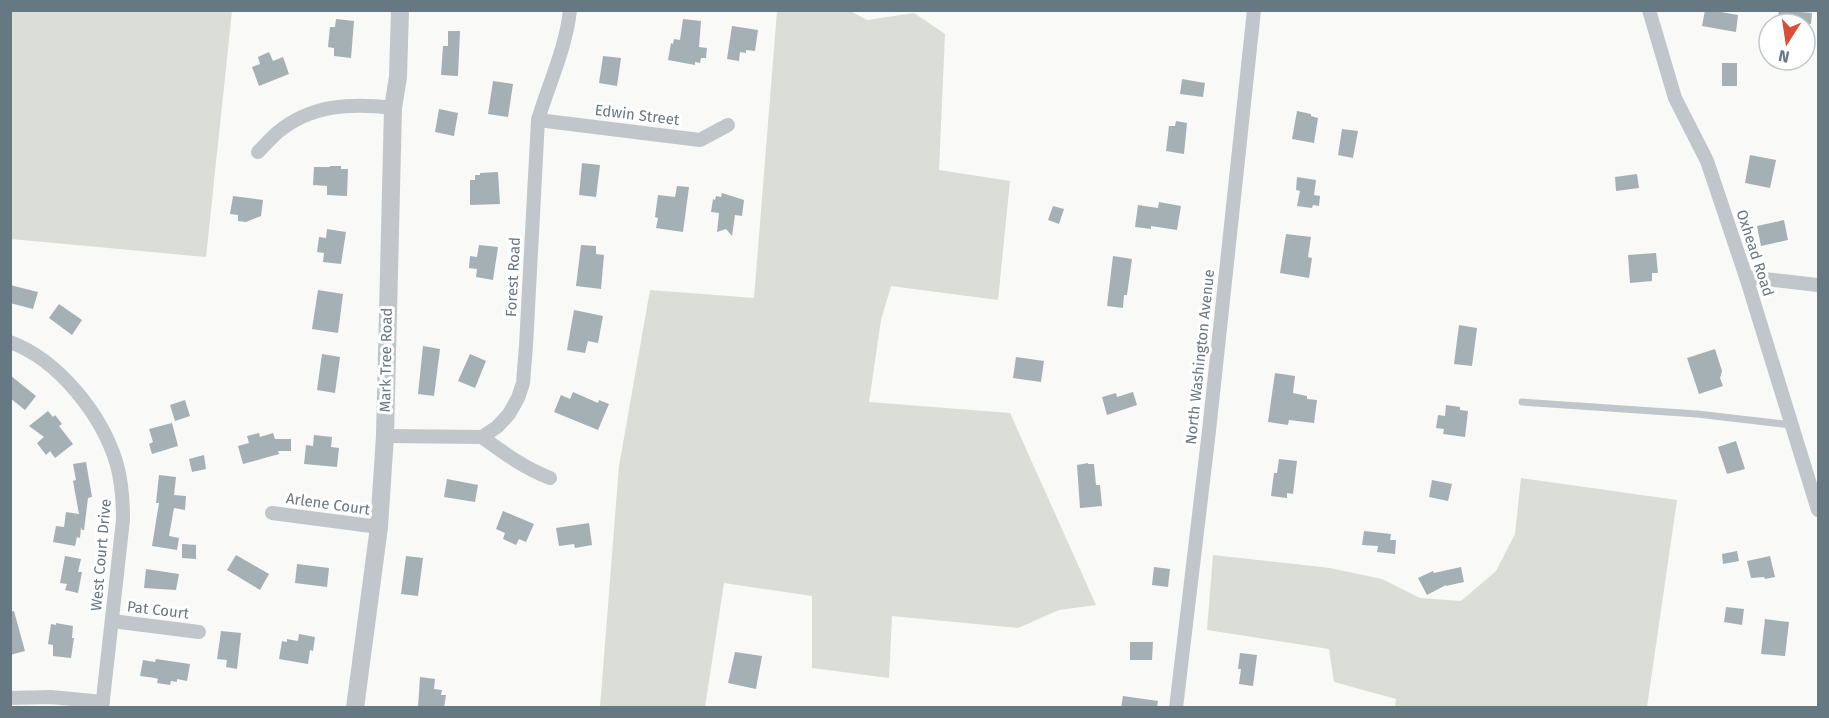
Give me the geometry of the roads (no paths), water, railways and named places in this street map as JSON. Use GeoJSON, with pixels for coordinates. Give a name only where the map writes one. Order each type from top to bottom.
{"type":"FeatureCollection","features":[{"type":"Feature","properties":{"kind":"street","name":"Mark Tree Road"},"geometry":{"type":"LineString","coordinates":[[355,708],[379,528],[385,436],[393,108],[398,77],[400,10]]}},
{"type":"Feature","properties":{"kind":"street","name":"Forest Road"},"geometry":{"type":"LineString","coordinates":[[482,437],[497,427],[509,414],[518,398],[523,382],[538,120],[559,61],[570,10]]}},
{"type":"Feature","properties":{"kind":"street","name":"North Washington Avenue"},"geometry":{"type":"LineString","coordinates":[[1176,708],[1209,431],[1254,10]]}},
{"type":"Feature","properties":{"kind":"street","name":"Oxhead Road"},"geometry":{"type":"LineString","coordinates":[[1649,10],[1675,98],[1707,161],[1746,277],[1818,510]]}},
{"type":"Feature","properties":{"kind":"street"},"geometry":{"type":"LineString","coordinates":[[258,152],[278,132],[301,117],[318,110],[366,105],[393,108]]}},
{"type":"Feature","properties":{"kind":"street","name":"Edwin Street"},"geometry":{"type":"LineString","coordinates":[[538,120],[700,140],[728,125]]}},
{"type":"Feature","properties":{"kind":"street"},"geometry":{"type":"LineString","coordinates":[[1746,277],[1818,285]]}},
{"type":"Feature","properties":{"kind":"street","name":"West Court Drive"},"geometry":{"type":"LineString","coordinates":[[10,342],[38,355],[66,379],[102,430],[116,462],[123,499],[123,520],[102,705]]}},
{"type":"Feature","properties":{"kind":"street"},"geometry":{"type":"LineString","coordinates":[[385,436],[482,437],[532,471],[550,478]]}},
{"type":"Feature","properties":{"kind":"street","name":"Arlene Court"},"geometry":{"type":"LineString","coordinates":[[272,513],[379,528]]}},
{"type":"Feature","properties":{"kind":"street","name":"Pat Court"},"geometry":{"type":"LineString","coordinates":[[112,621],[199,632]]}},
{"type":"Feature","properties":{"kind":"street"},"geometry":{"type":"LineString","coordinates":[[10,698],[51,697],[102,705]]}},
{"type":"Feature","properties":{"kind":"lane"},"geometry":{"type":"LineString","coordinates":[[1522,402],[1697,414],[1792,425]]}}]}
